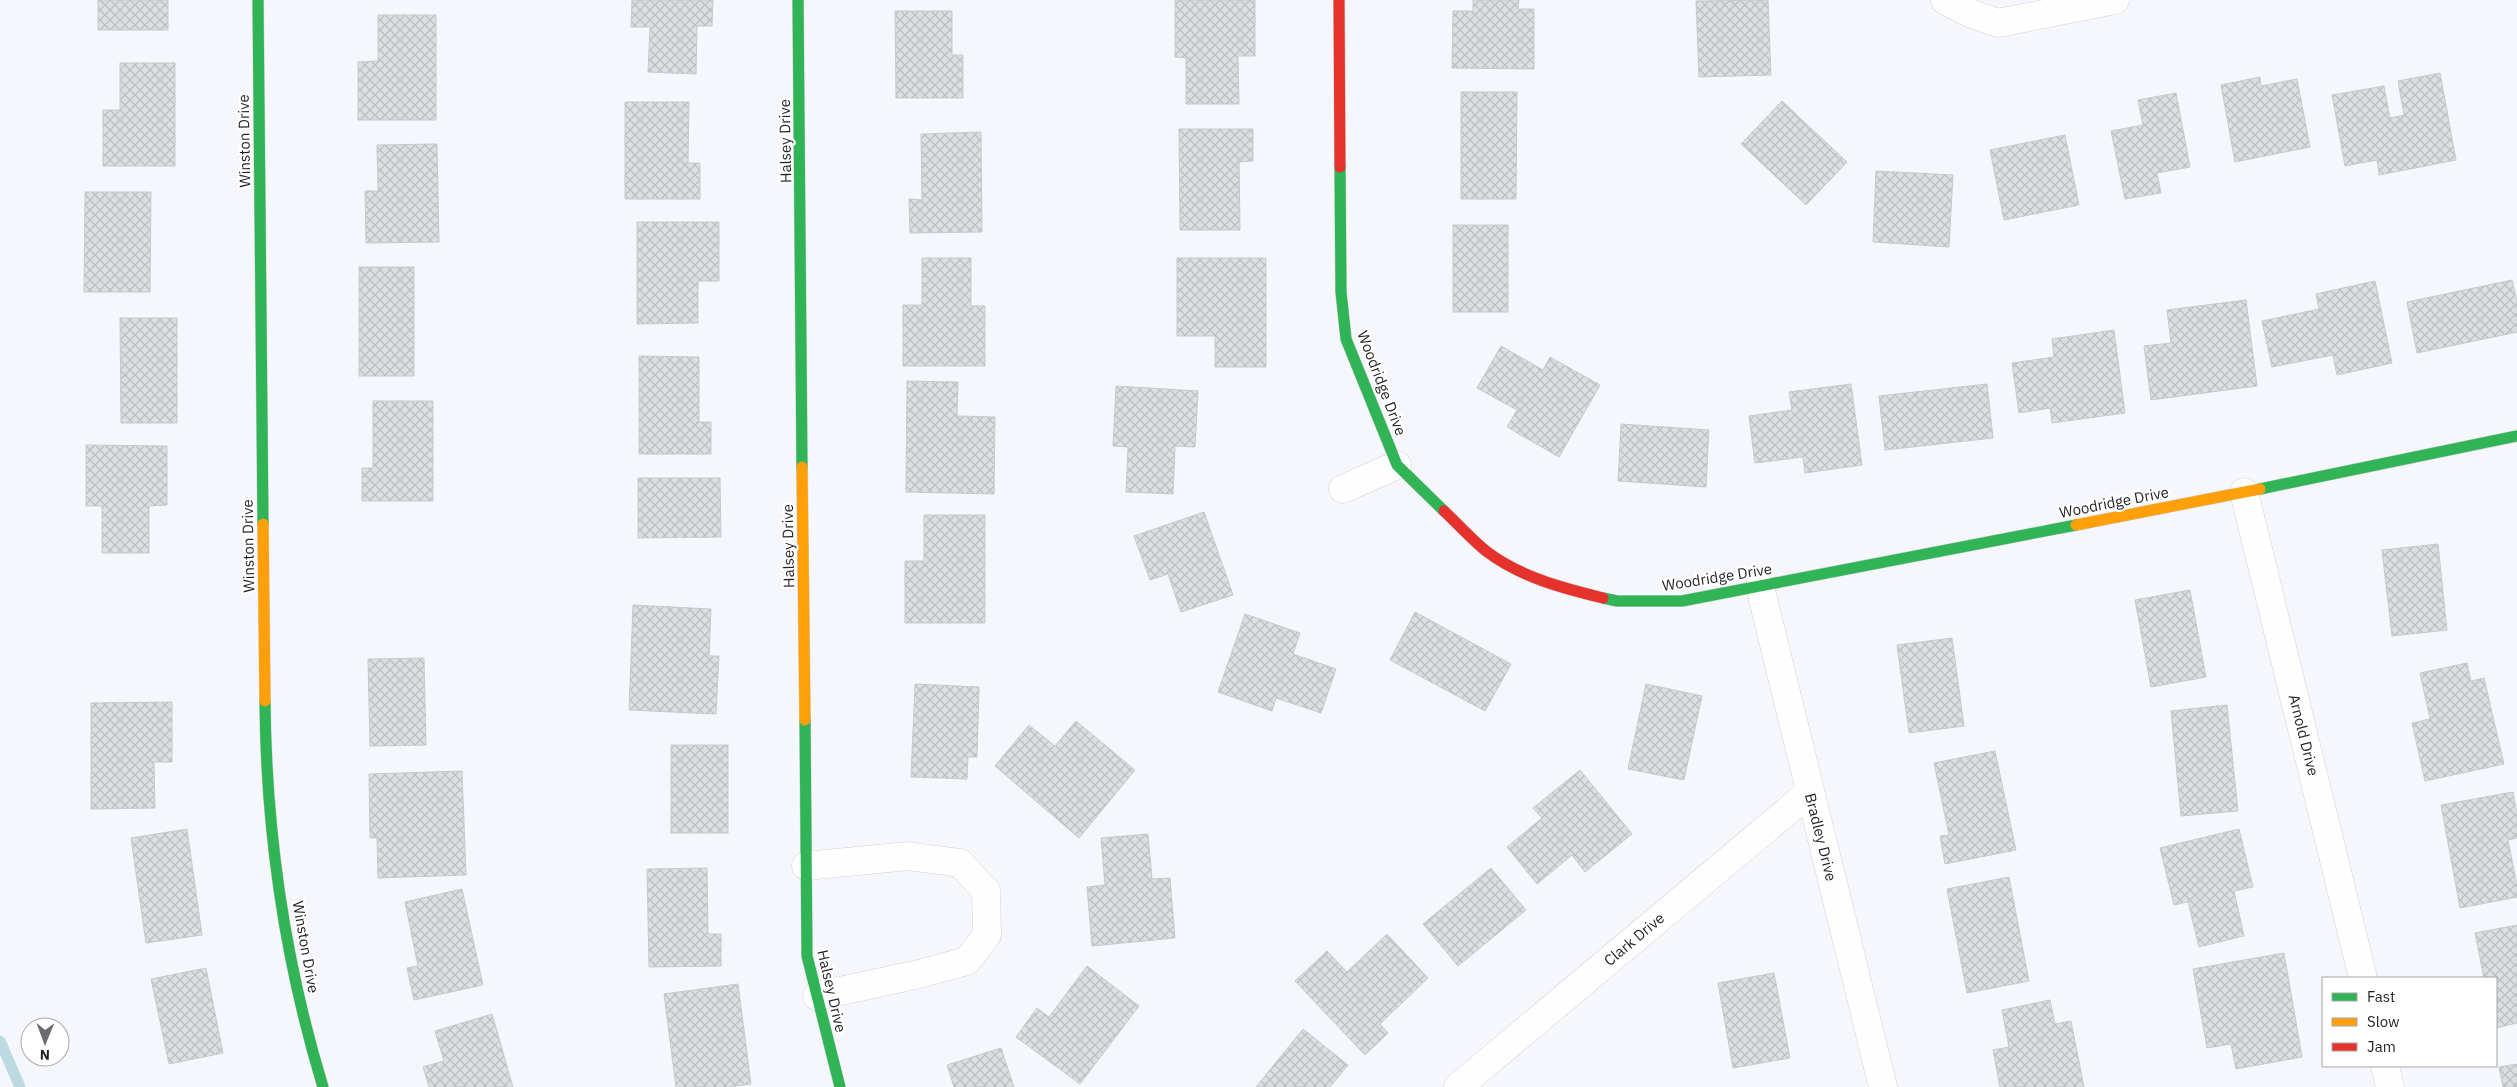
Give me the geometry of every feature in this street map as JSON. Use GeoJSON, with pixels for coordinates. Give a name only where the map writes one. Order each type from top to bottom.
{"type":"FeatureCollection","features":[{"type":"Feature","properties":{"kind":"street","name":"Winston Drive"},"geometry":{"type":"LineString","coordinates":[[258,0],[265,706],[272,832],[291,960],[323,1087]]}},
{"type":"Feature","properties":{"kind":"street","name":"Halsey Drive"},"geometry":{"type":"LineString","coordinates":[[798,0],[807,956],[840,1087]]}},
{"type":"Feature","properties":{"kind":"street","name":"Woodridge Drive"},"geometry":{"type":"LineString","coordinates":[[1339,0],[1341,292],[1346,339],[1397,465],[1486,551],[1516,569],[1554,586],[1618,601],[1682,601],[2244,492],[2517,436]]}},
{"type":"Feature","properties":{"kind":"street"},"geometry":{"type":"LineString","coordinates":[[1945,0],[1969,13],[1998,23],[2115,0]]}},
{"type":"Feature","properties":{"kind":"street"},"geometry":{"type":"LineString","coordinates":[[1343,488],[1397,465]]}},
{"type":"Feature","properties":{"kind":"street","name":"Arnold Drive"},"geometry":{"type":"LineString","coordinates":[[2244,492],[2363,977]]}},
{"type":"Feature","properties":{"kind":"street","name":"Bradley Drive"},"geometry":{"type":"LineString","coordinates":[[1760,586],[1882,1087]]}},
{"type":"Feature","properties":{"kind":"street","name":"Clark Drive"},"geometry":{"type":"LineString","coordinates":[[1458,1087],[1810,792]]}},
{"type":"Feature","properties":{"kind":"street"},"geometry":{"type":"LineString","coordinates":[[806,866],[908,856],[960,864],[986,891],[987,935],[967,961],[919,974],[817,996]]}},
{"type":"Feature","properties":{"kind":"street"},"geometry":{"type":"LineString","coordinates":[[2385,1067],[2390,1087]]}},
{"type":"Feature","properties":{"kind":"building"},"geometry":{"type":"Polygon","coordinates":[[[98,0],[168,0],[168,30],[98,30],[98,0]]]}},
{"type":"Feature","properties":{"kind":"building"},"geometry":{"type":"Polygon","coordinates":[[[632,0],[713,0],[712,26],[697,26],[696,74],[648,72],[650,27],[631,27],[632,0]]]}},
{"type":"Feature","properties":{"kind":"building"},"geometry":{"type":"Polygon","coordinates":[[[1175,0],[1255,0],[1255,56],[1238,56],[1239,104],[1186,104],[1186,58],[1175,57],[1175,0]]]}},
{"type":"Feature","properties":{"kind":"building"},"geometry":{"type":"Polygon","coordinates":[[[1473,0],[1519,0],[1518,9],[1534,9],[1534,69],[1452,68],[1453,11],[1473,11],[1473,0]]]}},
{"type":"Feature","properties":{"kind":"building"},"geometry":{"type":"Polygon","coordinates":[[[1768,0],[1771,75],[1699,77],[1696,1],[1768,0]]]}},
{"type":"Feature","properties":{"kind":"building"},"geometry":{"type":"Polygon","coordinates":[[[895,11],[952,11],[952,55],[963,55],[963,98],[896,98],[895,11]]]}},
{"type":"Feature","properties":{"kind":"building"},"geometry":{"type":"Polygon","coordinates":[[[378,15],[436,15],[436,120],[358,120],[358,62],[378,61],[378,15]]]}},
{"type":"Feature","properties":{"kind":"building"},"geometry":{"type":"Polygon","coordinates":[[[120,63],[175,63],[175,166],[103,166],[103,110],[120,110],[120,63]]]}},
{"type":"Feature","properties":{"kind":"building"},"geometry":{"type":"Polygon","coordinates":[[[2440,73],[2456,160],[2379,175],[2377,160],[2345,166],[2332,95],[2384,86],[2390,118],[2404,115],[2398,81],[2440,73]]]}},
{"type":"Feature","properties":{"kind":"building"},"geometry":{"type":"Polygon","coordinates":[[[2260,77],[2261,86],[2297,79],[2310,147],[2235,162],[2221,85],[2260,77]]]}},
{"type":"Feature","properties":{"kind":"building"},"geometry":{"type":"Polygon","coordinates":[[[1461,92],[1517,92],[1516,199],[1461,199],[1461,92]]]}},
{"type":"Feature","properties":{"kind":"building"},"geometry":{"type":"Polygon","coordinates":[[[2176,93],[2190,167],[2157,173],[2161,193],[2125,199],[2111,131],[2143,125],[2138,100],[2176,93]]]}},
{"type":"Feature","properties":{"kind":"building"},"geometry":{"type":"Polygon","coordinates":[[[1782,101],[1847,162],[1806,205],[1741,144],[1782,101]]]}},
{"type":"Feature","properties":{"kind":"building"},"geometry":{"type":"Polygon","coordinates":[[[625,102],[689,102],[688,163],[700,163],[700,199],[625,199],[625,102]]]}},
{"type":"Feature","properties":{"kind":"building"},"geometry":{"type":"Polygon","coordinates":[[[1179,129],[1253,129],[1253,161],[1239,162],[1240,230],[1180,230],[1179,129]]]}},
{"type":"Feature","properties":{"kind":"building"},"geometry":{"type":"Polygon","coordinates":[[[981,132],[982,232],[910,233],[909,199],[922,200],[921,134],[981,132]]]}},
{"type":"Feature","properties":{"kind":"building"},"geometry":{"type":"Polygon","coordinates":[[[2065,135],[2079,205],[2004,220],[1990,150],[2065,135]]]}},
{"type":"Feature","properties":{"kind":"building"},"geometry":{"type":"Polygon","coordinates":[[[437,144],[439,242],[366,243],[365,191],[378,191],[377,145],[437,144]]]}},
{"type":"Feature","properties":{"kind":"building"},"geometry":{"type":"Polygon","coordinates":[[[1876,171],[1953,175],[1949,247],[1873,242],[1876,171]]]}},
{"type":"Feature","properties":{"kind":"building"},"geometry":{"type":"Polygon","coordinates":[[[85,192],[151,192],[150,292],[84,292],[85,192]]]}},
{"type":"Feature","properties":{"kind":"building"},"geometry":{"type":"Polygon","coordinates":[[[637,222],[719,222],[719,281],[698,281],[698,323],[637,324],[637,222]]]}},
{"type":"Feature","properties":{"kind":"building"},"geometry":{"type":"Polygon","coordinates":[[[1453,225],[1508,225],[1508,312],[1453,312],[1453,225]]]}},
{"type":"Feature","properties":{"kind":"building"},"geometry":{"type":"Polygon","coordinates":[[[922,258],[971,258],[971,306],[985,306],[985,366],[903,366],[903,305],[922,305],[922,258]]]}},
{"type":"Feature","properties":{"kind":"building"},"geometry":{"type":"Polygon","coordinates":[[[1177,258],[1266,258],[1266,367],[1215,367],[1215,336],[1177,336],[1177,258]]]}},
{"type":"Feature","properties":{"kind":"building"},"geometry":{"type":"Polygon","coordinates":[[[359,267],[414,267],[414,376],[359,376],[359,267]]]}},
{"type":"Feature","properties":{"kind":"building"},"geometry":{"type":"Polygon","coordinates":[[[2512,280],[2517,301],[2517,332],[2417,353],[2407,302],[2512,280]]]}},
{"type":"Feature","properties":{"kind":"building"},"geometry":{"type":"Polygon","coordinates":[[[2375,281],[2392,363],[2337,375],[2333,355],[2272,367],[2262,321],[2319,309],[2316,294],[2375,281]]]}},
{"type":"Feature","properties":{"kind":"building"},"geometry":{"type":"Polygon","coordinates":[[[2246,300],[2257,386],[2151,400],[2144,346],[2171,343],[2167,310],[2246,300]]]}},
{"type":"Feature","properties":{"kind":"building"},"geometry":{"type":"Polygon","coordinates":[[[120,318],[177,318],[177,423],[121,423],[120,318]]]}},
{"type":"Feature","properties":{"kind":"building"},"geometry":{"type":"Polygon","coordinates":[[[2114,330],[2125,413],[2052,423],[2050,408],[2019,413],[2012,363],[2054,357],[2052,339],[2114,330]]]}},
{"type":"Feature","properties":{"kind":"building"},"geometry":{"type":"Polygon","coordinates":[[[1501,346],[1543,370],[1550,357],[1600,385],[1559,457],[1507,427],[1517,410],[1477,388],[1501,346]]]}},
{"type":"Feature","properties":{"kind":"building"},"geometry":{"type":"Polygon","coordinates":[[[639,356],[699,357],[699,422],[711,422],[711,454],[639,454],[639,356]]]}},
{"type":"Feature","properties":{"kind":"building"},"geometry":{"type":"Polygon","coordinates":[[[907,381],[958,382],[957,416],[995,417],[994,494],[906,492],[907,381]]]}},
{"type":"Feature","properties":{"kind":"building"},"geometry":{"type":"Polygon","coordinates":[[[1851,384],[1862,465],[1805,473],[1803,457],[1755,463],[1749,416],[1792,410],[1789,392],[1851,384]]]}},
{"type":"Feature","properties":{"kind":"building"},"geometry":{"type":"Polygon","coordinates":[[[1987,384],[1993,438],[1885,450],[1879,396],[1987,384]]]}},
{"type":"Feature","properties":{"kind":"building"},"geometry":{"type":"Polygon","coordinates":[[[1116,386],[1198,391],[1195,447],[1175,446],[1173,494],[1126,492],[1128,447],[1113,446],[1116,386]]]}},
{"type":"Feature","properties":{"kind":"building"},"geometry":{"type":"Polygon","coordinates":[[[373,401],[433,401],[433,501],[362,501],[362,468],[373,468],[373,401]]]}},
{"type":"Feature","properties":{"kind":"building"},"geometry":{"type":"Polygon","coordinates":[[[1621,424],[1709,430],[1706,487],[1618,481],[1621,424]]]}},
{"type":"Feature","properties":{"kind":"building"},"geometry":{"type":"Polygon","coordinates":[[[86,445],[167,446],[167,505],[149,506],[149,553],[102,553],[102,506],[86,506],[86,445]]]}},
{"type":"Feature","properties":{"kind":"building"},"geometry":{"type":"Polygon","coordinates":[[[638,478],[720,478],[721,537],[638,538],[638,478]]]}},
{"type":"Feature","properties":{"kind":"building"},"geometry":{"type":"Polygon","coordinates":[[[1204,512],[1233,595],[1181,612],[1168,574],[1150,580],[1134,536],[1204,512]]]}},
{"type":"Feature","properties":{"kind":"building"},"geometry":{"type":"Polygon","coordinates":[[[924,515],[985,515],[985,623],[905,623],[905,561],[924,561],[924,515]]]}},
{"type":"Feature","properties":{"kind":"building"},"geometry":{"type":"Polygon","coordinates":[[[2438,544],[2447,630],[2392,636],[2382,550],[2438,544]]]}},
{"type":"Feature","properties":{"kind":"building"},"geometry":{"type":"Polygon","coordinates":[[[2190,590],[2206,677],[2151,687],[2135,600],[2190,590]]]}},
{"type":"Feature","properties":{"kind":"building"},"geometry":{"type":"Polygon","coordinates":[[[633,605],[711,609],[709,656],[719,656],[716,714],[629,710],[633,605]]]}},
{"type":"Feature","properties":{"kind":"building"},"geometry":{"type":"Polygon","coordinates":[[[1415,612],[1511,664],[1485,711],[1390,660],[1415,612]]]}},
{"type":"Feature","properties":{"kind":"building"},"geometry":{"type":"Polygon","coordinates":[[[1245,614],[1300,633],[1293,654],[1336,669],[1321,713],[1276,698],[1272,711],[1218,692],[1245,614]]]}},
{"type":"Feature","properties":{"kind":"building"},"geometry":{"type":"Polygon","coordinates":[[[1952,638],[1964,726],[1909,733],[1897,645],[1952,638]]]}},
{"type":"Feature","properties":{"kind":"building"},"geometry":{"type":"Polygon","coordinates":[[[424,658],[426,745],[370,746],[368,659],[424,658]]]}},
{"type":"Feature","properties":{"kind":"building"},"geometry":{"type":"Polygon","coordinates":[[[2467,663],[2471,681],[2484,678],[2504,764],[2425,781],[2412,723],[2430,719],[2420,673],[2467,663]]]}},
{"type":"Feature","properties":{"kind":"building"},"geometry":{"type":"Polygon","coordinates":[[[915,684],[979,687],[977,757],[968,757],[967,779],[911,777],[915,684]]]}},
{"type":"Feature","properties":{"kind":"building"},"geometry":{"type":"Polygon","coordinates":[[[1646,684],[1702,696],[1684,780],[1628,769],[1646,684]]]}},
{"type":"Feature","properties":{"kind":"building"},"geometry":{"type":"Polygon","coordinates":[[[172,702],[172,762],[154,762],[155,808],[91,809],[91,703],[172,702]]]}},
{"type":"Feature","properties":{"kind":"building"},"geometry":{"type":"Polygon","coordinates":[[[2227,705],[2238,811],[2181,816],[2171,711],[2227,705]]]}},
{"type":"Feature","properties":{"kind":"building"},"geometry":{"type":"Polygon","coordinates":[[[1076,721],[1135,770],[1079,838],[995,766],[1029,725],[1055,746],[1076,721]]]}},
{"type":"Feature","properties":{"kind":"building"},"geometry":{"type":"Polygon","coordinates":[[[671,745],[728,745],[728,833],[671,833],[671,745]]]}},
{"type":"Feature","properties":{"kind":"building"},"geometry":{"type":"Polygon","coordinates":[[[1995,751],[2016,850],[1945,864],[1940,836],[1949,835],[1934,763],[1995,751]]]}},
{"type":"Feature","properties":{"kind":"building"},"geometry":{"type":"Polygon","coordinates":[[[1580,770],[1632,834],[1585,872],[1572,855],[1537,884],[1507,847],[1542,818],[1533,808],[1580,770]]]}},
{"type":"Feature","properties":{"kind":"building"},"geometry":{"type":"Polygon","coordinates":[[[462,771],[466,875],[378,878],[377,838],[370,838],[369,774],[462,771]]]}},
{"type":"Feature","properties":{"kind":"building"},"geometry":{"type":"Polygon","coordinates":[[[2513,792],[2517,814],[2517,838],[2508,840],[2517,885],[2517,897],[2460,908],[2441,805],[2513,792]]]}},
{"type":"Feature","properties":{"kind":"building"},"geometry":{"type":"Polygon","coordinates":[[[187,829],[202,935],[146,943],[131,838],[187,829]]]}},
{"type":"Feature","properties":{"kind":"building"},"geometry":{"type":"Polygon","coordinates":[[[2239,829],[2253,887],[2234,891],[2244,936],[2199,947],[2188,902],[2174,905],[2160,848],[2239,829]]]}},
{"type":"Feature","properties":{"kind":"building"},"geometry":{"type":"Polygon","coordinates":[[[1148,834],[1152,879],[1170,878],[1175,938],[1092,946],[1087,887],[1105,885],[1101,838],[1148,834]]]}},
{"type":"Feature","properties":{"kind":"building"},"geometry":{"type":"Polygon","coordinates":[[[707,868],[708,934],[721,934],[721,966],[649,967],[647,869],[707,868]]]}},
{"type":"Feature","properties":{"kind":"building"},"geometry":{"type":"Polygon","coordinates":[[[1491,868],[1526,910],[1458,966],[1423,924],[1491,868]]]}},
{"type":"Feature","properties":{"kind":"building"},"geometry":{"type":"Polygon","coordinates":[[[2009,877],[2029,981],[1967,993],[1947,889],[2009,877]]]}},
{"type":"Feature","properties":{"kind":"building"},"geometry":{"type":"Polygon","coordinates":[[[462,889],[483,985],[414,1000],[407,968],[418,966],[405,902],[462,889]]]}},
{"type":"Feature","properties":{"kind":"building"},"geometry":{"type":"Polygon","coordinates":[[[2517,925],[2517,1023],[2497,1028],[2497,977],[2484,977],[2475,933],[2517,925]]]}},
{"type":"Feature","properties":{"kind":"building"},"geometry":{"type":"Polygon","coordinates":[[[1387,934],[1428,978],[1380,1024],[1388,1033],[1365,1055],[1295,981],[1327,951],[1347,972],[1387,934]]]}},
{"type":"Feature","properties":{"kind":"building"},"geometry":{"type":"Polygon","coordinates":[[[2284,953],[2302,1057],[2236,1069],[2231,1044],[2207,1048],[2193,969],[2284,953]]]}},
{"type":"Feature","properties":{"kind":"building"},"geometry":{"type":"Polygon","coordinates":[[[1087,966],[1139,1006],[1080,1084],[1016,1037],[1037,1008],[1049,1017],[1087,966]]]}},
{"type":"Feature","properties":{"kind":"building"},"geometry":{"type":"Polygon","coordinates":[[[206,968],[223,1053],[169,1064],[151,979],[206,968]]]}},
{"type":"Feature","properties":{"kind":"building"},"geometry":{"type":"Polygon","coordinates":[[[1774,973],[1790,1058],[1733,1068],[1718,983],[1774,973]]]}},
{"type":"Feature","properties":{"kind":"building"},"geometry":{"type":"Polygon","coordinates":[[[738,984],[751,1084],[729,1087],[676,1087],[664,994],[738,984]]]}},
{"type":"Feature","properties":{"kind":"building"},"geometry":{"type":"Polygon","coordinates":[[[2050,1000],[2055,1024],[2071,1021],[2084,1087],[2000,1087],[1993,1050],[2009,1047],[2002,1010],[2050,1000]]]}},
{"type":"Feature","properties":{"kind":"building"},"geometry":{"type":"Polygon","coordinates":[[[492,1014],[513,1087],[429,1087],[423,1067],[444,1061],[435,1031],[492,1014]]]}},
{"type":"Feature","properties":{"kind":"building"},"geometry":{"type":"Polygon","coordinates":[[[1303,1029],[1348,1065],[1330,1087],[1256,1087],[1303,1029]]]}},
{"type":"Feature","properties":{"kind":"building"},"geometry":{"type":"Polygon","coordinates":[[[1001,1048],[1014,1087],[954,1087],[947,1065],[1001,1048]]]}},
{"type":"Feature","properties":{"kind":"building"},"geometry":{"type":"Polygon","coordinates":[[[2517,1064],[2517,1087],[2503,1087],[2499,1067],[2517,1064]]]}},
{"type":"Feature","properties":{"kind":"waterway"},"geometry":{"type":"LineString","coordinates":[[0,1041],[20,1087]]}},
{"type":"Feature","properties":{"kind":"traffic: fast"},"geometry":{"type":"LineString","coordinates":[[258,0],[263,524]]}},
{"type":"Feature","properties":{"kind":"traffic: fast"},"geometry":{"type":"LineString","coordinates":[[798,0],[802,467]]}},
{"type":"Feature","properties":{"kind":"traffic: fast"},"geometry":{"type":"LineString","coordinates":[[1340,167],[1341,292],[1346,339],[1397,465],[1444,511]]}},
{"type":"Feature","properties":{"kind":"traffic: fast"},"geometry":{"type":"LineString","coordinates":[[2260,489],[2517,436]]}},
{"type":"Feature","properties":{"kind":"traffic: fast"},"geometry":{"type":"LineString","coordinates":[[1603,598],[1617,601],[1682,601],[2076,525]]}},
{"type":"Feature","properties":{"kind":"traffic: fast"},"geometry":{"type":"LineString","coordinates":[[265,701],[269,799],[280,896],[298,992],[323,1087]]}},
{"type":"Feature","properties":{"kind":"traffic: fast"},"geometry":{"type":"LineString","coordinates":[[805,720],[807,956],[840,1087]]}},
{"type":"Feature","properties":{"kind":"traffic: slow"},"geometry":{"type":"LineString","coordinates":[[802,467],[805,720]]}},
{"type":"Feature","properties":{"kind":"traffic: slow"},"geometry":{"type":"LineString","coordinates":[[2076,525],[2260,489]]}},
{"type":"Feature","properties":{"kind":"traffic: slow"},"geometry":{"type":"LineString","coordinates":[[263,524],[265,701]]}},
{"type":"Feature","properties":{"kind":"traffic: jam"},"geometry":{"type":"LineString","coordinates":[[1339,0],[1340,167]]}},
{"type":"Feature","properties":{"kind":"traffic: jam"},"geometry":{"type":"LineString","coordinates":[[1444,511],[1475,542],[1513,568],[1557,586],[1603,598]]}}]}
